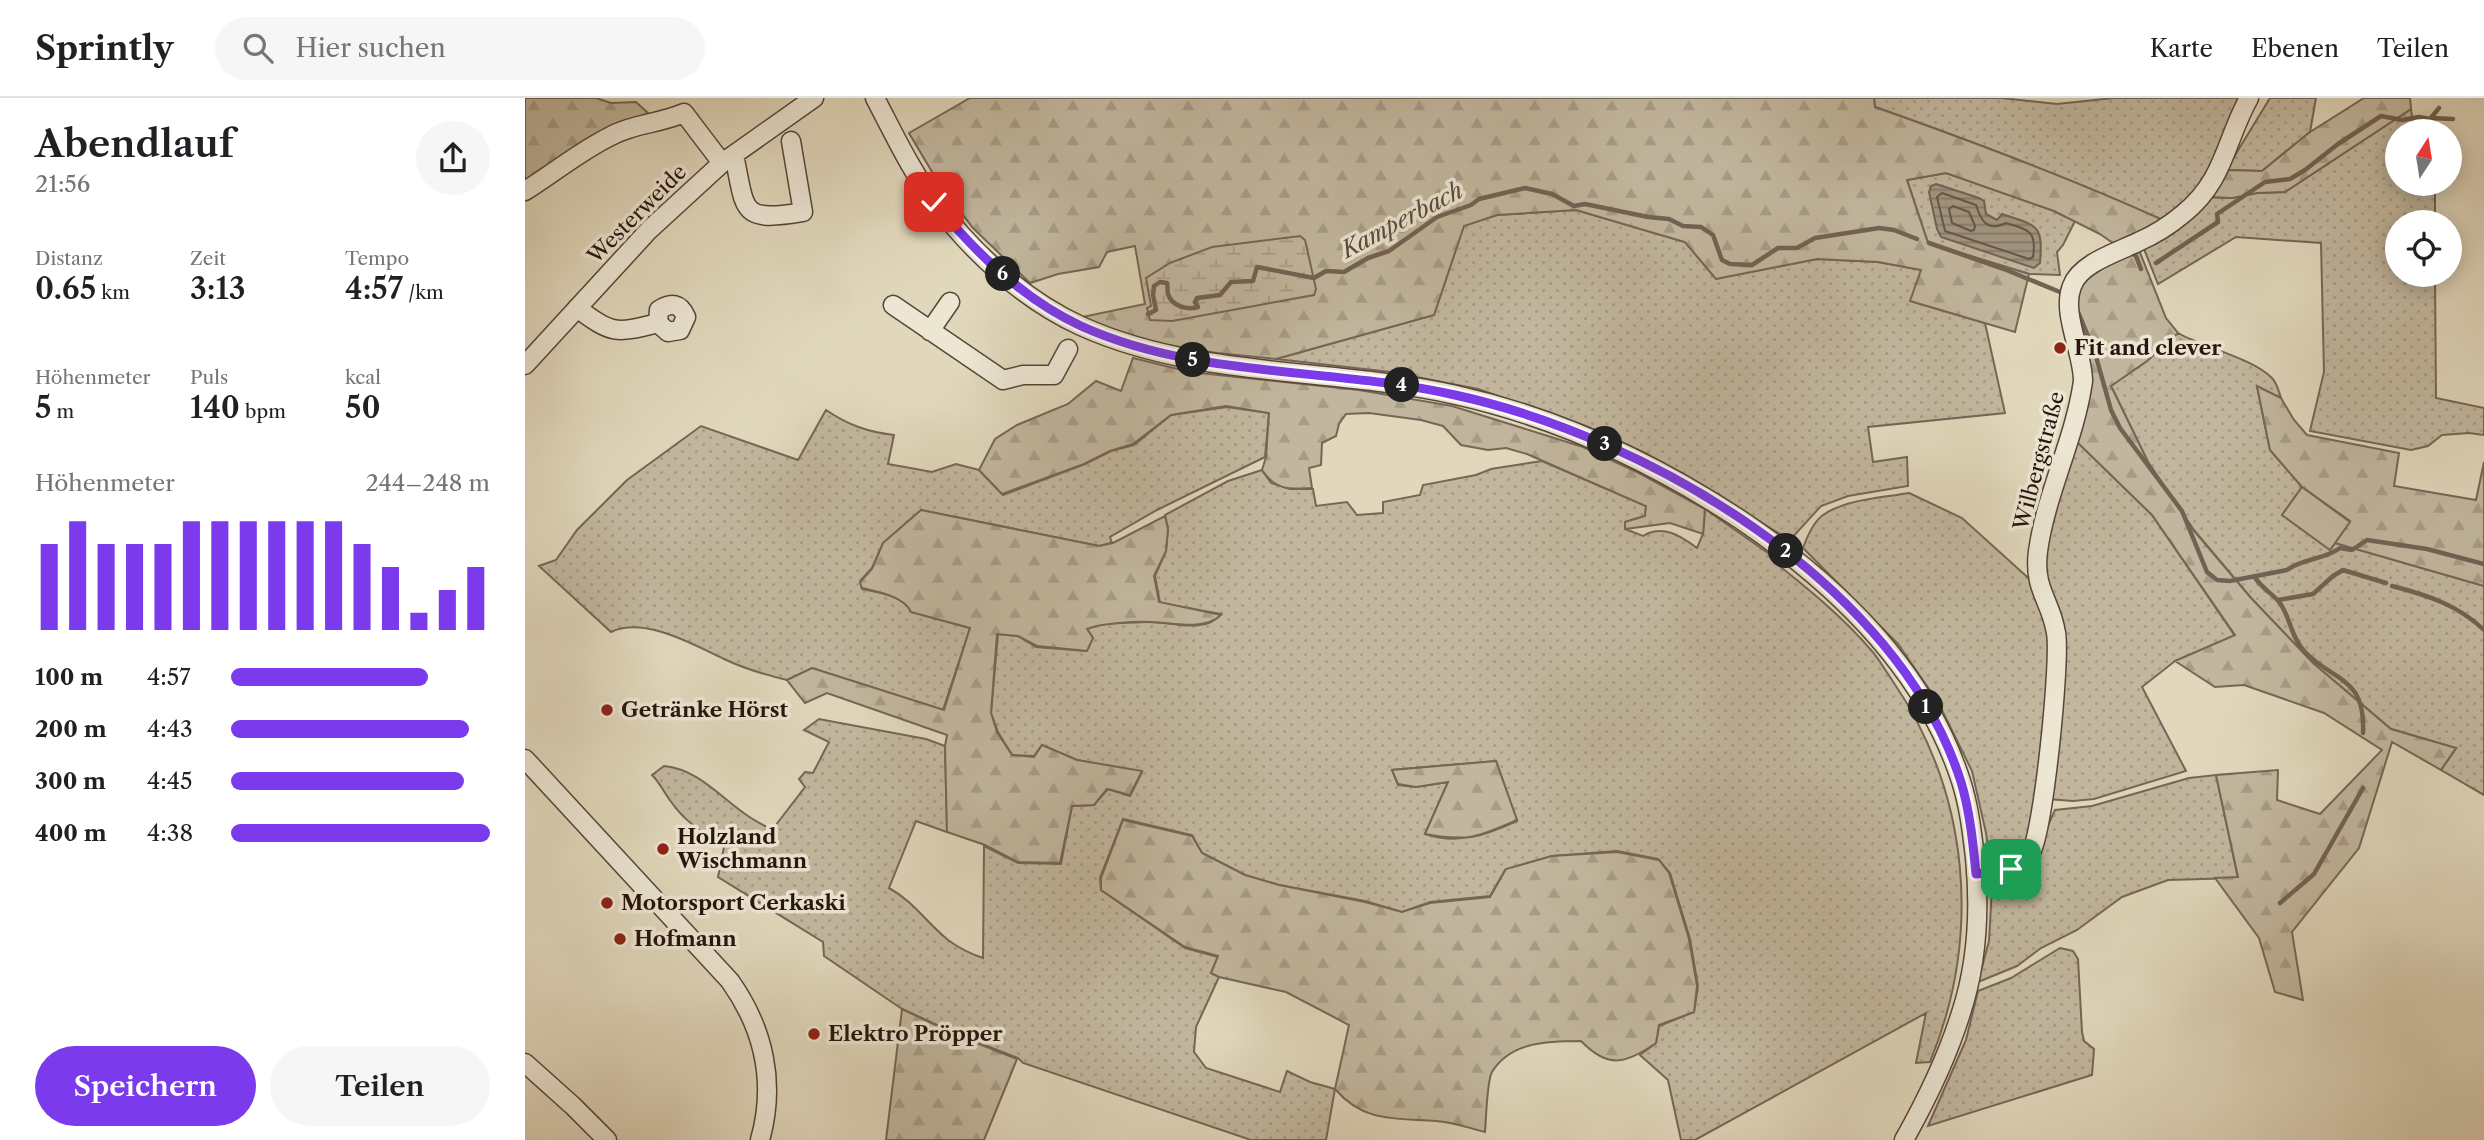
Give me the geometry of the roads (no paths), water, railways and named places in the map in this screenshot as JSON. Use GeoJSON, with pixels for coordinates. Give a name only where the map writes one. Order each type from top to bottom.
{"type":"FeatureCollection","features":[{"type":"Feature","properties":{"kind":"street","name":"Westerweide"},"geometry":{"type":"LineString","coordinates":[[525,365],[649,230],[728,159],[814,98]]}},
{"type":"Feature","properties":{"kind":"street"},"geometry":{"type":"LineString","coordinates":[[876,98],[916,173],[934,202],[961,236],[1023,291],[1079,325],[1132,346],[1190,360],[1394,384],[1456,395],[1502,407],[1582,434],[1644,462],[1702,495],[1762,534],[1841,599],[1881,640],[1921,696],[1961,781],[1970,819],[1977,911],[1975,943],[1962,1012],[1944,1062],[1904,1140]]}},
{"type":"Feature","properties":{"kind":"street","name":"Wilbergstraße"},"geometry":{"type":"LineString","coordinates":[[1976,874],[2011,869],[2030,854],[2037,837],[2059,653],[2052,615],[2036,571],[2045,518],[2083,381],[2083,370],[2069,310],[2071,288],[2081,273],[2107,255],[2139,242],[2163,228],[2184,213],[2209,188],[2249,98]]}},
{"type":"Feature","properties":{"kind":"street"},"geometry":{"type":"LineString","coordinates":[[525,191],[607,138],[631,127],[666,120],[684,113],[728,159],[749,210],[754,214],[777,217],[803,212],[791,141]]}},
{"type":"Feature","properties":{"kind":"street"},"geometry":{"type":"LineString","coordinates":[[930,331],[950,302]]}},
{"type":"Feature","properties":{"kind":"street"},"geometry":{"type":"LineString","coordinates":[[893,305],[1003,380],[1023,375],[1054,374],[1068,349]]}},
{"type":"Feature","properties":{"kind":"street"},"geometry":{"type":"LineString","coordinates":[[576,308],[613,331],[625,331],[657,323]]}},
{"type":"Feature","properties":{"kind":"street"},"geometry":{"type":"LineString","coordinates":[[525,759],[730,981],[743,999],[760,1037],[767,1076],[766,1111],[759,1140]]}},
{"type":"Feature","properties":{"kind":"street"},"geometry":{"type":"LineString","coordinates":[[525,1063],[607,1140]]}},
{"type":"Feature","properties":{"kind":"water"},"geometry":{"type":"Polygon","coordinates":[[[1936,184],[1979,198],[1984,201],[1986,214],[1997,220],[2002,214],[2031,224],[2039,234],[2040,263],[2034,268],[1941,237],[1929,192],[1931,186],[1936,184]]]}},
{"type":"Feature","properties":{"kind":"waterway"},"geometry":{"type":"LineString","coordinates":[[2156,263],[2218,222],[2217,214],[2265,182],[2290,179],[2381,116],[2402,120],[2419,117],[2430,119],[2439,108]]}},
{"type":"Feature","properties":{"kind":"waterway"},"geometry":{"type":"LineString","coordinates":[[2431,118],[2453,119]]}},
{"type":"Feature","properties":{"kind":"waterway","name":"Kamperbach"},"geometry":{"type":"LineString","coordinates":[[1148,314],[1156,310],[1154,286],[1160,282],[1167,283],[1168,294],[1173,302],[1181,307],[1194,308],[1198,307],[1195,302],[1197,298],[1220,295],[1231,282],[1253,281],[1257,267],[1314,278],[1326,271],[1344,272],[1368,258],[1389,251],[1437,217],[1471,205],[1479,199],[1525,188],[1552,194],[1574,206],[1585,204],[1669,219],[1683,226],[1701,227],[1713,235],[1722,260],[1730,264],[1752,265],[1778,248],[1797,248],[1815,238],[1879,228],[1894,230],[1917,239]]}},
{"type":"Feature","properties":{"kind":"waterway","name":"Kamperbach"},"geometry":{"type":"LineString","coordinates":[[1929,243],[2060,292]]}},
{"type":"Feature","properties":{"kind":"waterway"},"geometry":{"type":"LineString","coordinates":[[2130,252],[2136,256],[2141,269]]}},
{"type":"Feature","properties":{"kind":"waterway","name":"Kamperbach"},"geometry":{"type":"LineString","coordinates":[[2076,307],[2095,353],[2111,410],[2120,428],[2182,511],[2207,572],[2217,580],[2230,581],[2287,570],[2340,548],[2352,550],[2367,540],[2427,549],[2484,564]]}},
{"type":"Feature","properties":{"kind":"waterway"},"geometry":{"type":"LineString","coordinates":[[2278,600],[2313,594],[2343,570],[2386,583]]}},
{"type":"Feature","properties":{"kind":"waterway"},"geometry":{"type":"LineString","coordinates":[[2254,576],[2280,603],[2304,651],[2353,690],[2363,714],[2363,733]]}},
{"type":"Feature","properties":{"kind":"waterway"},"geometry":{"type":"LineString","coordinates":[[2392,586],[2441,602],[2464,614],[2484,630]]}},
{"type":"Feature","properties":{"kind":"waterway"},"geometry":{"type":"LineString","coordinates":[[2280,903],[2314,874],[2363,788]]}},
{"type":"Feature","properties":{"kind":"place","name":"Fit and clever"},"geometry":{"type":"Point","coordinates":[2060,348]}},
{"type":"Feature","properties":{"kind":"place","name":"Getränke Hörst"},"geometry":{"type":"Point","coordinates":[607,710]}},
{"type":"Feature","properties":{"kind":"place","name":"Holzland Wischmann"},"geometry":{"type":"Point","coordinates":[663,849]}},
{"type":"Feature","properties":{"kind":"place","name":"Motorsport Cerkaski"},"geometry":{"type":"Point","coordinates":[607,903]}},
{"type":"Feature","properties":{"kind":"place","name":"Hofmann"},"geometry":{"type":"Point","coordinates":[620,939]}},
{"type":"Feature","properties":{"kind":"place","name":"Elektro Pröpper"},"geometry":{"type":"Point","coordinates":[814,1034]}}]}
